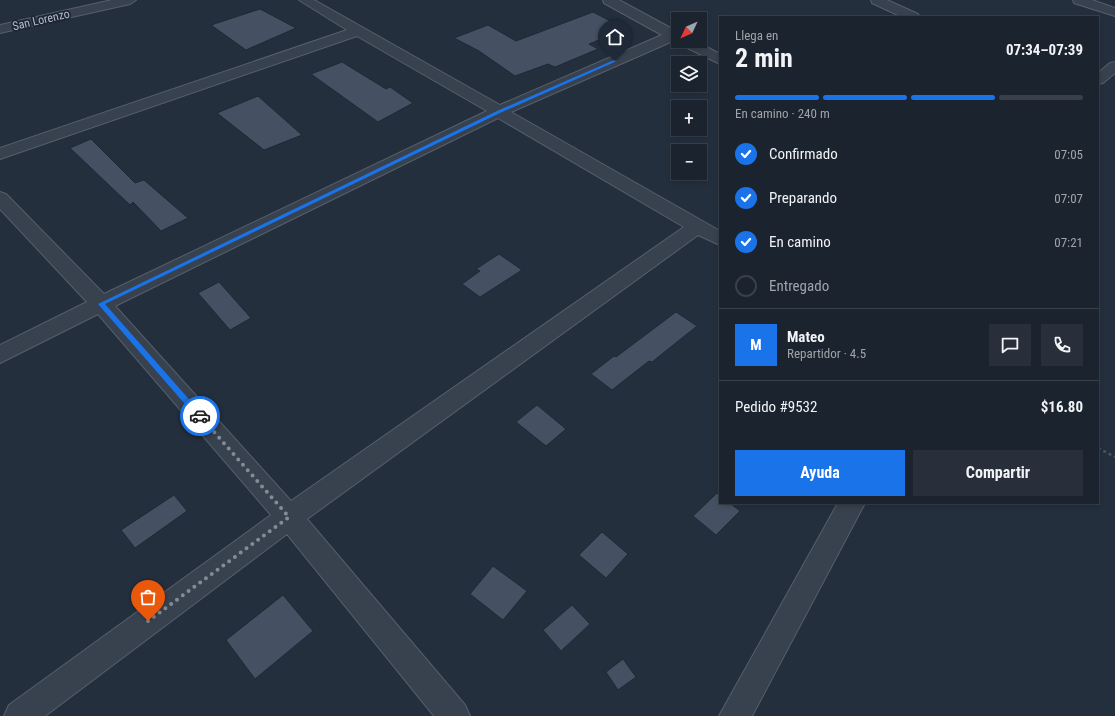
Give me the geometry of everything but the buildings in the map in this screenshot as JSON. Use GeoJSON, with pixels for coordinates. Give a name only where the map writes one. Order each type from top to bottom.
{"type":"FeatureCollection","features":[{"type":"Feature","properties":{"kind":"street","name":"San Lorenzo"},"geometry":{"type":"LineString","coordinates":[[0,30],[130,0]]}},
{"type":"Feature","properties":{"kind":"street"},"geometry":{"type":"LineString","coordinates":[[305,0],[719,238]]}},
{"type":"Feature","properties":{"kind":"street"},"geometry":{"type":"LineString","coordinates":[[609,0],[671,34]]}},
{"type":"Feature","properties":{"kind":"street"},"geometry":{"type":"LineString","coordinates":[[877,0],[911,16]]}},
{"type":"Feature","properties":{"kind":"street"},"geometry":{"type":"LineString","coordinates":[[1079,0],[1115,12]]}},
{"type":"Feature","properties":{"kind":"street"},"geometry":{"type":"LineString","coordinates":[[0,154],[357,31]]}},
{"type":"Feature","properties":{"kind":"street"},"geometry":{"type":"LineString","coordinates":[[0,355],[101,304],[498,112],[671,41]]}},
{"type":"Feature","properties":{"kind":"street"},"geometry":{"type":"LineString","coordinates":[[698,48],[719,59]]}},
{"type":"Feature","properties":{"kind":"street"},"geometry":{"type":"LineString","coordinates":[[1099,79],[1115,66]]}},
{"type":"Feature","properties":{"kind":"street"},"geometry":{"type":"LineString","coordinates":[[0,198],[101,304],[289,517],[454,716]]}},
{"type":"Feature","properties":{"kind":"street"},"geometry":{"type":"LineString","coordinates":[[20,716],[289,517],[698,226]]}},
{"type":"Feature","properties":{"kind":"street"},"geometry":{"type":"LineString","coordinates":[[735,716],[851,504]]}},
{"type":"Feature","properties":{"kind":"path"},"geometry":{"type":"LineString","coordinates":[[1099,449],[1115,457]]}},
{"type":"Feature","properties":{"kind":"way so far"},"geometry":{"type":"LineString","coordinates":[[148,621],[289,517],[200,416]]}},
{"type":"Feature","properties":{"kind":"route"},"geometry":{"type":"LineString","coordinates":[[200,416],[101,304],[498,112],[615,61]]}}]}
